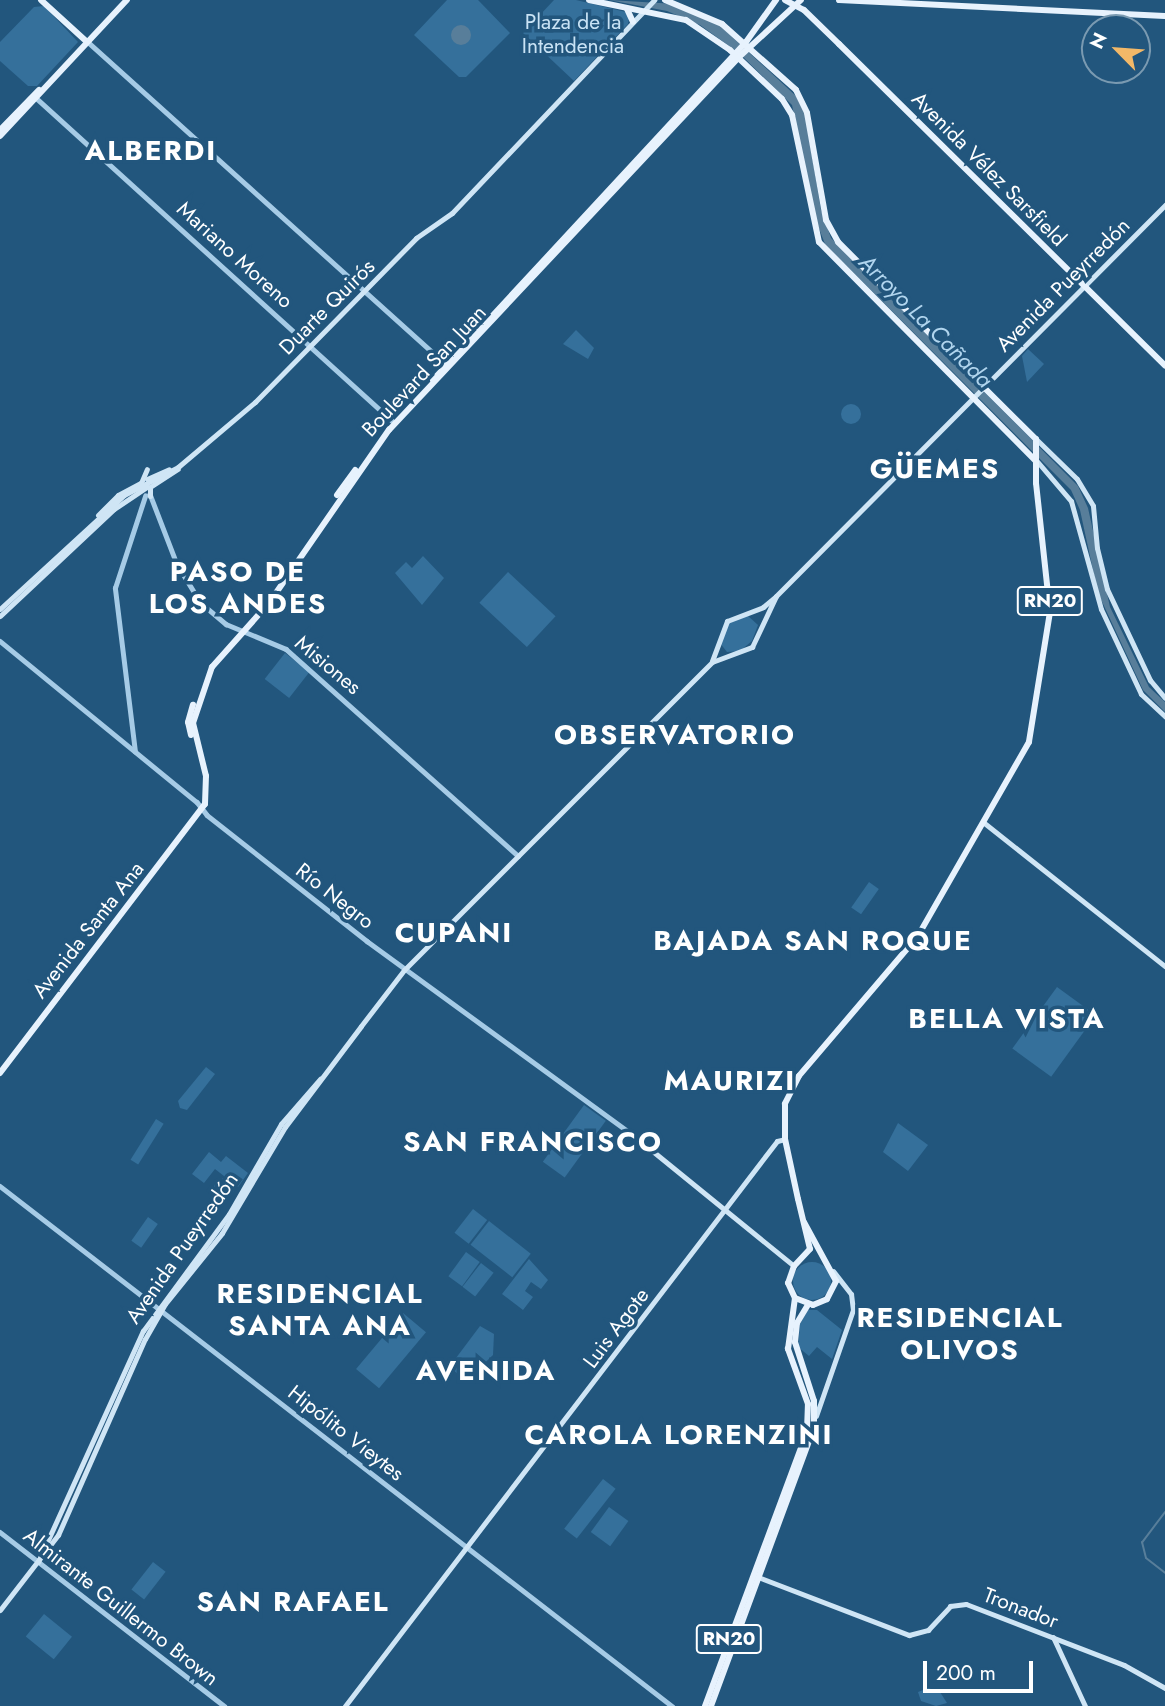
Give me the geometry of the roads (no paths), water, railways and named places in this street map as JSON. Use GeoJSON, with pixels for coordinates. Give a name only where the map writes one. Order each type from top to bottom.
{"type":"FeatureCollection","features":[{"type":"Feature","properties":{"kind":"main road"},"geometry":{"type":"LineString","coordinates":[[41,0],[87,42]]}},
{"type":"Feature","properties":{"kind":"main road"},"geometry":{"type":"LineString","coordinates":[[0,136],[127,0]]}},
{"type":"Feature","properties":{"kind":"main road"},"geometry":{"type":"LineString","coordinates":[[589,0],[686,20],[737,55],[791,112],[818,242],[1036,460],[1070,501],[1101,609],[1142,694],[1165,716]]}},
{"type":"Feature","properties":{"kind":"main road","name":"Duarte Quirós"},"geometry":{"type":"LineString","coordinates":[[0,609],[124,495],[191,458],[311,346],[420,235],[452,213],[654,0]]}},
{"type":"Feature","properties":{"kind":"main road"},"geometry":{"type":"LineString","coordinates":[[665,0],[707,15],[748,44],[802,99],[825,215],[838,242],[983,389],[1077,479],[1093,506],[1097,548],[1107,589],[1150,680],[1165,698]]}},
{"type":"Feature","properties":{"kind":"main road","name":"Boulevard San Juan"},"geometry":{"type":"LineString","coordinates":[[748,44],[776,0]]}},
{"type":"Feature","properties":{"kind":"main road","name":"Avenida Vélez Sarsfield"},"geometry":{"type":"LineString","coordinates":[[785,0],[798,3],[1165,366]]}},
{"type":"Feature","properties":{"kind":"main road"},"geometry":{"type":"LineString","coordinates":[[839,0],[1165,16]]}},
{"type":"Feature","properties":{"kind":"main road","name":"Boulevard San Juan"},"geometry":{"type":"LineString","coordinates":[[203,808],[206,780],[194,716],[209,671],[243,631],[400,419],[737,55],[798,3]]}},
{"type":"Feature","properties":{"kind":"main road"},"geometry":{"type":"LineString","coordinates":[[622,7],[632,12],[634,22]]}},
{"type":"Feature","properties":{"kind":"main road"},"geometry":{"type":"LineString","coordinates":[[567,79],[576,83]]}},
{"type":"Feature","properties":{"kind":"main road"},"geometry":{"type":"LineString","coordinates":[[0,130],[35,97]]}},
{"type":"Feature","properties":{"kind":"main road","name":"Avenida Pueyrredón"},"geometry":{"type":"LineString","coordinates":[[712,662],[727,621],[748,613],[776,596],[1165,205]]}},
{"type":"Feature","properties":{"kind":"main road","name":"Boulevard San Juan"},"geometry":{"type":"LineString","coordinates":[[243,631],[391,421],[449,367]]}},
{"type":"Feature","properties":{"kind":"main road"},"geometry":{"type":"LineString","coordinates":[[400,419],[401,429]]}},
{"type":"Feature","properties":{"kind":"main road","name":"RN20"},"geometry":{"type":"LineString","coordinates":[[800,1261],[810,1249],[785,1139],[784,1109],[796,1080],[914,942],[1029,742],[1048,632],[1048,580],[1036,439]]}},
{"type":"Feature","properties":{"kind":"main road"},"geometry":{"type":"LineString","coordinates":[[133,496],[149,496],[149,478],[191,458]]}},
{"type":"Feature","properties":{"kind":"main road"},"geometry":{"type":"LineString","coordinates":[[0,616],[95,526],[133,496],[191,458]]}},
{"type":"Feature","properties":{"kind":"main road"},"geometry":{"type":"LineString","coordinates":[[92,523],[112,500],[136,486],[147,469]]}},
{"type":"Feature","properties":{"kind":"main road"},"geometry":{"type":"LineString","coordinates":[[136,486],[149,487]]}},
{"type":"Feature","properties":{"kind":"main road","name":"Avenida Pueyrredón"},"geometry":{"type":"LineString","coordinates":[[38,1562],[139,1338],[229,1214],[281,1124],[321,1079],[404,970],[712,662],[752,647],[776,596]]}},
{"type":"Feature","properties":{"kind":"main road"},"geometry":{"type":"LineString","coordinates":[[748,613],[761,624]]}},
{"type":"Feature","properties":{"kind":"main road"},"geometry":{"type":"LineString","coordinates":[[719,643],[730,655]]}},
{"type":"Feature","properties":{"kind":"main road","name":"Avenida Santa Ana"},"geometry":{"type":"LineString","coordinates":[[0,1073],[203,808]]}},
{"type":"Feature","properties":{"kind":"main road"},"geometry":{"type":"LineString","coordinates":[[983,822],[1165,966]]}},
{"type":"Feature","properties":{"kind":"main road","name":"Río Negro"},"geometry":{"type":"LineString","coordinates":[[634,1136],[726,1208],[794,1266]]}},
{"type":"Feature","properties":{"kind":"main road","name":"Luis Agote"},"geometry":{"type":"LineString","coordinates":[[345,1706],[777,1141],[785,1139]]}},
{"type":"Feature","properties":{"kind":"main road","name":"RN20"},"geometry":{"type":"LineString","coordinates":[[804,1222],[823,1260],[833,1271]]}},
{"type":"Feature","properties":{"kind":"main road"},"geometry":{"type":"LineString","coordinates":[[794,1266],[800,1261],[823,1260]]}},
{"type":"Feature","properties":{"kind":"main road","name":"RN20"},"geometry":{"type":"LineString","coordinates":[[711,1706],[808,1425],[807,1399],[788,1349],[795,1298],[788,1283],[794,1266]]}},
{"type":"Feature","properties":{"kind":"main road"},"geometry":{"type":"LineString","coordinates":[[816,1416],[795,1350],[797,1322],[808,1305],[831,1295],[833,1271]]}},
{"type":"Feature","properties":{"kind":"main road"},"geometry":{"type":"LineString","coordinates":[[816,1416],[853,1310],[851,1294],[833,1271]]}},
{"type":"Feature","properties":{"kind":"main road"},"geometry":{"type":"LineString","coordinates":[[795,1298],[808,1305]]}},
{"type":"Feature","properties":{"kind":"main road","name":"Avenida Pueyrredón"},"geometry":{"type":"LineString","coordinates":[[38,1562],[58,1535],[160,1309]]}},
{"type":"Feature","properties":{"kind":"main road","name":"RN20"},"geometry":{"type":"LineString","coordinates":[[705,1706],[816,1416]]}},
{"type":"Feature","properties":{"kind":"main road"},"geometry":{"type":"LineString","coordinates":[[0,1610],[38,1562]]}},
{"type":"Feature","properties":{"kind":"main road","name":"Tronador"},"geometry":{"type":"LineString","coordinates":[[756,1575],[909,1635],[925,1632],[945,1609],[961,1604],[1124,1665],[1165,1688]]}},
{"type":"Feature","properties":{"kind":"main road"},"geometry":{"type":"LineString","coordinates":[[1053,1637],[1085,1706]]}},
{"type":"Feature","properties":{"kind":"street"},"geometry":{"type":"LineString","coordinates":[[87,42],[449,367]]}},
{"type":"Feature","properties":{"kind":"street","name":"Mariano Moreno"},"geometry":{"type":"LineString","coordinates":[[35,97],[391,421]]}},
{"type":"Feature","properties":{"kind":"street"},"geometry":{"type":"LineString","coordinates":[[135,753],[115,588],[149,496]]}},
{"type":"Feature","properties":{"kind":"street","name":"Misiones"},"geometry":{"type":"LineString","coordinates":[[149,496],[179,568],[199,600],[219,619],[286,649],[519,856]]}},
{"type":"Feature","properties":{"kind":"street","name":"Río Negro"},"geometry":{"type":"LineString","coordinates":[[0,641],[404,970],[634,1136]]}},
{"type":"Feature","properties":{"kind":"street","name":"Hipólito Vieytes"},"geometry":{"type":"LineString","coordinates":[[0,1186],[672,1706]]}},
{"type":"Feature","properties":{"kind":"street","name":"Almirante Guillermo Brown"},"geometry":{"type":"LineString","coordinates":[[0,1532],[224,1706]]}},
{"type":"Feature","properties":{"kind":"waterway","name":"Arroyo La Cañada"},"geometry":{"type":"LineString","coordinates":[[1165,1512],[1142,1542],[1146,1558],[1165,1573]]}},
{"type":"Feature","properties":{"kind":"district","name":"ALBERDI"},"geometry":{"type":"Point","coordinates":[151,151]}},
{"type":"Feature","properties":{"kind":"district","name":"GÜEMES"},"geometry":{"type":"Point","coordinates":[935,469]}},
{"type":"Feature","properties":{"kind":"district","name":"PASO DE LOS ANDES"},"geometry":{"type":"Point","coordinates":[238,588]}},
{"type":"Feature","properties":{"kind":"district","name":"OBSERVATORIO"},"geometry":{"type":"Point","coordinates":[675,735]}},
{"type":"Feature","properties":{"kind":"district","name":"CUPANI"},"geometry":{"type":"Point","coordinates":[454,933]}},
{"type":"Feature","properties":{"kind":"district","name":"BAJADA SAN ROQUE"},"geometry":{"type":"Point","coordinates":[813,941]}},
{"type":"Feature","properties":{"kind":"district","name":"BELLA VISTA"},"geometry":{"type":"Point","coordinates":[1007,1019]}},
{"type":"Feature","properties":{"kind":"district","name":"MAURIZI"},"geometry":{"type":"Point","coordinates":[730,1081]}},
{"type":"Feature","properties":{"kind":"district","name":"SAN FRANCISCO"},"geometry":{"type":"Point","coordinates":[533,1142]}},
{"type":"Feature","properties":{"kind":"district","name":"RESIDENCIAL SANTA ANA"},"geometry":{"type":"Point","coordinates":[320,1310]}},
{"type":"Feature","properties":{"kind":"district","name":"RESIDENCIAL OLIVOS"},"geometry":{"type":"Point","coordinates":[960,1334]}},
{"type":"Feature","properties":{"kind":"district","name":"AVENIDA"},"geometry":{"type":"Point","coordinates":[486,1371]}},
{"type":"Feature","properties":{"kind":"district","name":"CAROLA LORENZINI"},"geometry":{"type":"Point","coordinates":[679,1435]}},
{"type":"Feature","properties":{"kind":"district","name":"SAN RAFAEL"},"geometry":{"type":"Point","coordinates":[293,1602]}},
{"type":"Feature","properties":{"kind":"park label","name":"Plaza de la Intendencia"},"geometry":{"type":"Point","coordinates":[573,34]}}]}
